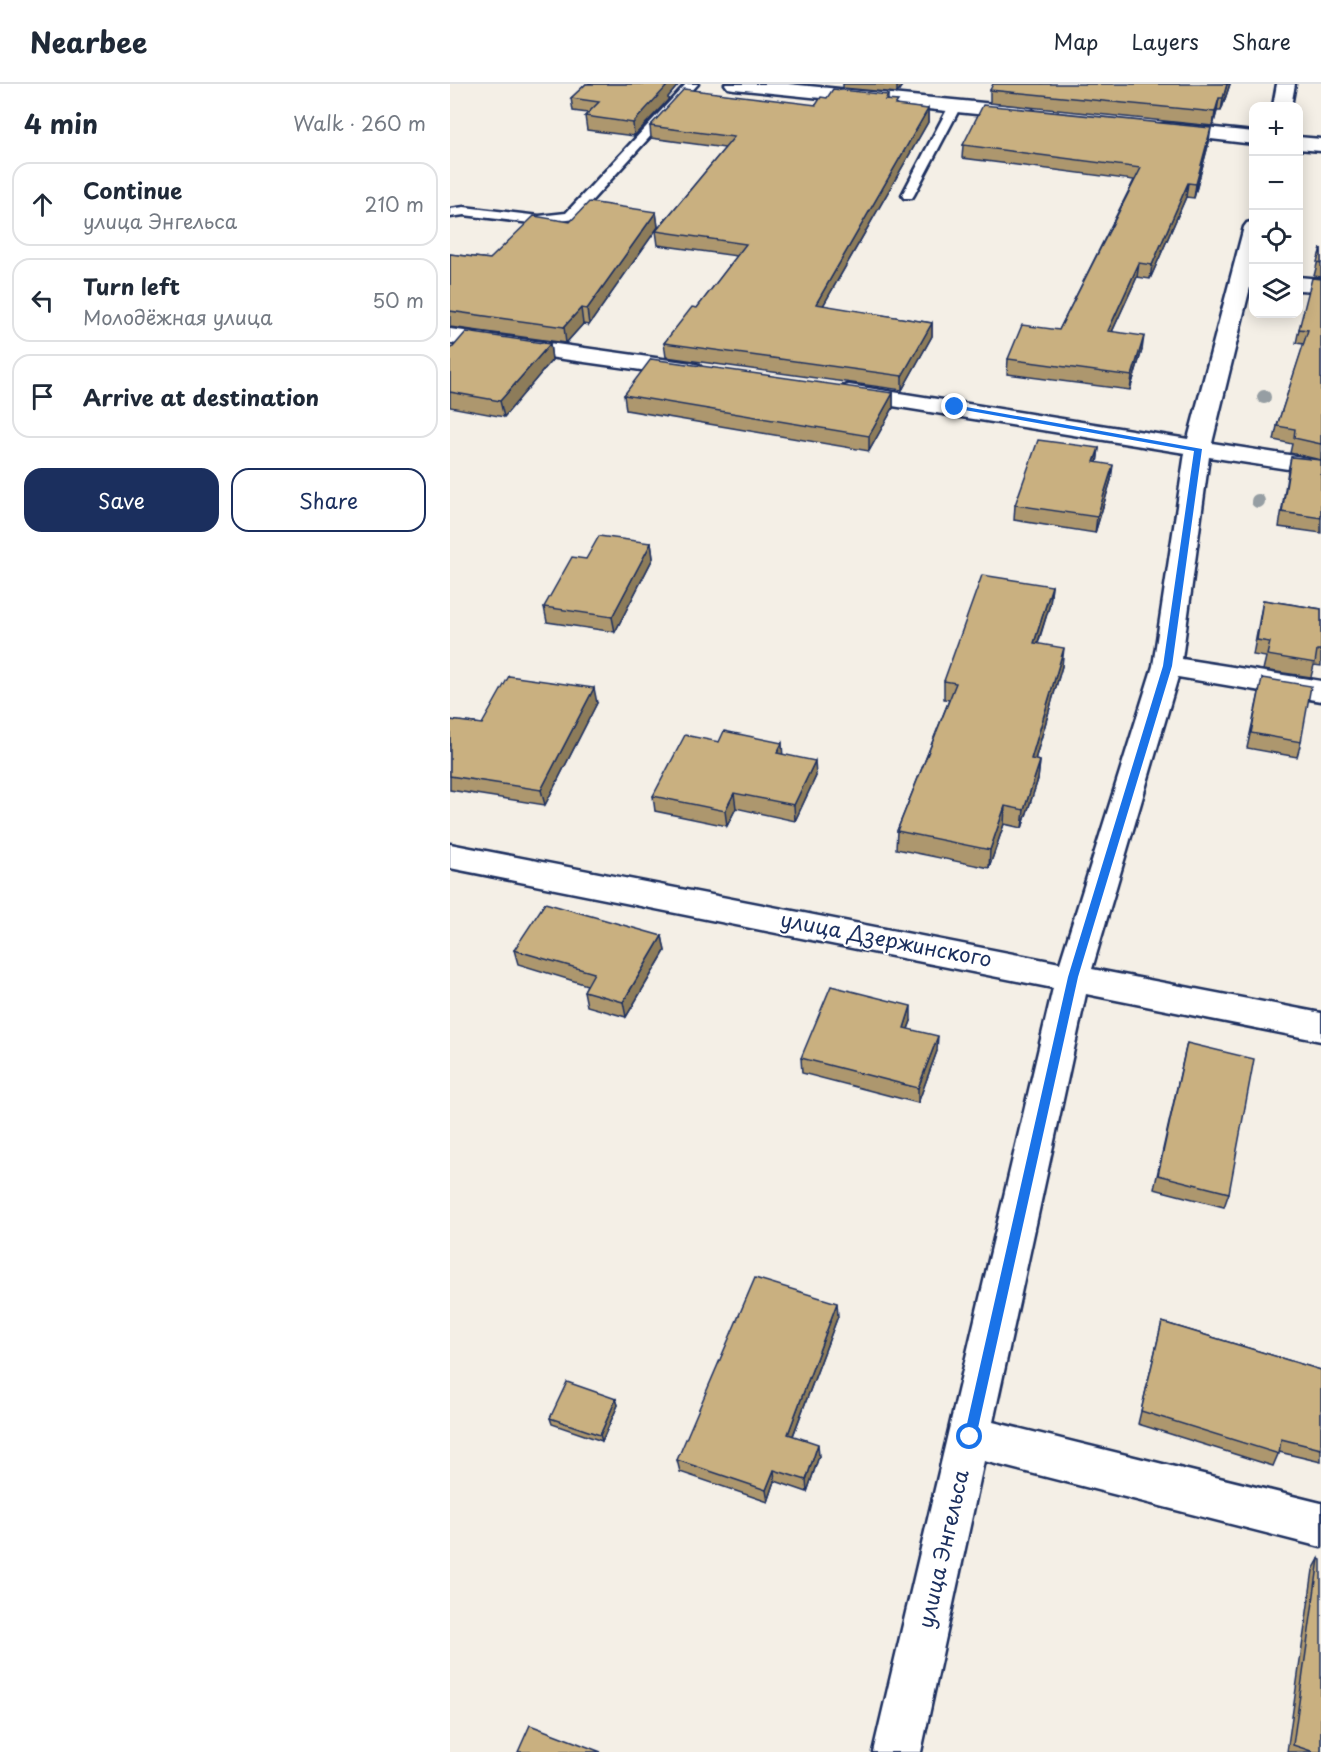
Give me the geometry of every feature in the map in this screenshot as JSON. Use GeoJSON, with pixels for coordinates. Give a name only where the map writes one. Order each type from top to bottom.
{"type":"FeatureCollection","features":[{"type":"Feature","properties":{"kind":"street"},"geometry":{"type":"LineString","coordinates":[[734,84],[1047,116]]}},
{"type":"Feature","properties":{"kind":"street"},"geometry":{"type":"LineString","coordinates":[[1283,102],[1286,84]]}},
{"type":"Feature","properties":{"kind":"street"},"geometry":{"type":"LineString","coordinates":[[1150,127],[1249,137]]}},
{"type":"Feature","properties":{"kind":"street"},"geometry":{"type":"LineString","coordinates":[[1303,143],[1321,145]]}},
{"type":"Feature","properties":{"kind":"street","name":"улица Энгельса"},"geometry":{"type":"LineString","coordinates":[[897,1752],[1073,977],[1167,666],[1198,449],[1248,276]]}},
{"type":"Feature","properties":{"kind":"street"},"geometry":{"type":"LineString","coordinates":[[1303,283],[1321,285]]}},
{"type":"Feature","properties":{"kind":"street"},"geometry":{"type":"LineString","coordinates":[[458,342],[711,373]]}},
{"type":"Feature","properties":{"kind":"street"},"geometry":{"type":"LineString","coordinates":[[827,389],[955,407],[1198,449],[1321,467]]}},
{"type":"Feature","properties":{"kind":"street"},"geometry":{"type":"LineString","coordinates":[[1167,666],[1321,691]]}},
{"type":"Feature","properties":{"kind":"street","name":"улица Дзержинского"},"geometry":{"type":"LineString","coordinates":[[450,856],[1321,1027]]}},
{"type":"Feature","properties":{"kind":"street"},"geometry":{"type":"LineString","coordinates":[[970,1437],[1321,1525]]}},
{"type":"Feature","properties":{"kind":"lane"},"geometry":{"type":"LineString","coordinates":[[450,213],[464,211],[539,220],[570,216],[692,84]]}},
{"type":"Feature","properties":{"kind":"lane"},"geometry":{"type":"LineString","coordinates":[[908,195],[955,106]]}},
{"type":"Feature","properties":{"kind":"building"},"geometry":{"type":"Polygon","coordinates":[[[586,84],[667,84],[665,86],[667,86],[633,123],[585,116],[599,102],[571,98],[586,84]]]}},
{"type":"Feature","properties":{"kind":"building"},"geometry":{"type":"Polygon","coordinates":[[[993,84],[1227,84],[1223,98],[1219,98],[1215,112],[990,90],[993,84]]]}},
{"type":"Feature","properties":{"kind":"building"},"geometry":{"type":"Polygon","coordinates":[[[684,89],[816,105],[821,97],[827,98],[833,89],[888,95],[885,100],[898,101],[895,105],[928,109],[816,304],[932,323],[902,376],[664,343],[692,307],[697,308],[746,244],[656,231],[734,137],[650,126],[684,89]]]}},
{"type":"Feature","properties":{"kind":"building"},"geometry":{"type":"Polygon","coordinates":[[[983,105],[1211,128],[1196,184],[1188,183],[1152,265],[1139,263],[1108,331],[1144,336],[1132,376],[1008,359],[1022,325],[1059,330],[1141,168],[963,145],[983,105]]]}},
{"type":"Feature","properties":{"kind":"building"},"geometry":{"type":"Polygon","coordinates":[[[589,202],[656,212],[587,309],[581,308],[564,327],[450,311],[450,254],[490,259],[534,216],[570,222],[589,202]]]}},
{"type":"Feature","properties":{"kind":"building"},"geometry":{"type":"Polygon","coordinates":[[[1321,248],[1321,263],[1317,262],[1321,248]]]}},
{"type":"Feature","properties":{"kind":"building"},"geometry":{"type":"Polygon","coordinates":[[[1312,278],[1321,279],[1321,444],[1294,438],[1295,429],[1277,426],[1308,330],[1299,329],[1312,278]]]}},
{"type":"Feature","properties":{"kind":"building"},"geometry":{"type":"Polygon","coordinates":[[[466,332],[550,344],[500,401],[450,392],[450,348],[466,332]]]}},
{"type":"Feature","properties":{"kind":"building"},"geometry":{"type":"Polygon","coordinates":[[[651,359],[893,393],[869,436],[624,395],[651,359]]]}},
{"type":"Feature","properties":{"kind":"building"},"geometry":{"type":"Polygon","coordinates":[[[1038,440],[1099,448],[1094,462],[1113,465],[1097,517],[1015,505],[1038,440]]]}},
{"type":"Feature","properties":{"kind":"building"},"geometry":{"type":"Polygon","coordinates":[[[1291,457],[1321,460],[1321,518],[1282,512],[1291,457]]]}},
{"type":"Feature","properties":{"kind":"building"},"geometry":{"type":"Polygon","coordinates":[[[599,536],[651,543],[612,617],[544,607],[572,557],[586,559],[599,536]]]}},
{"type":"Feature","properties":{"kind":"building"},"geometry":{"type":"Polygon","coordinates":[[[982,575],[1052,586],[1034,643],[1064,648],[1031,759],[1040,761],[1024,810],[1005,806],[990,850],[897,831],[956,683],[944,681],[982,575]]]}},
{"type":"Feature","properties":{"kind":"building"},"geometry":{"type":"Polygon","coordinates":[[[1263,600],[1321,609],[1321,650],[1317,650],[1315,663],[1267,655],[1270,642],[1257,640],[1263,600]]]}},
{"type":"Feature","properties":{"kind":"building"},"geometry":{"type":"Polygon","coordinates":[[[509,676],[594,688],[541,790],[450,776],[450,720],[482,724],[509,676]]]}},
{"type":"Feature","properties":{"kind":"building"},"geometry":{"type":"Polygon","coordinates":[[[1262,678],[1311,686],[1301,742],[1251,733],[1262,678]]]}},
{"type":"Feature","properties":{"kind":"building"},"geometry":{"type":"Polygon","coordinates":[[[724,731],[782,743],[777,753],[815,761],[794,805],[734,793],[725,811],[653,796],[685,735],[719,742],[724,731]]]}},
{"type":"Feature","properties":{"kind":"building"},"geometry":{"type":"Polygon","coordinates":[[[545,903],[662,936],[623,1002],[584,991],[594,973],[514,950],[545,903]]]}},
{"type":"Feature","properties":{"kind":"building"},"geometry":{"type":"Polygon","coordinates":[[[831,986],[911,1006],[904,1028],[938,1036],[918,1088],[801,1058],[831,986]]]}},
{"type":"Feature","properties":{"kind":"building"},"geometry":{"type":"Polygon","coordinates":[[[1187,1043],[1254,1059],[1229,1193],[1158,1175],[1187,1043]]]}},
{"type":"Feature","properties":{"kind":"building"},"geometry":{"type":"Polygon","coordinates":[[[755,1278],[837,1303],[788,1434],[818,1444],[806,1480],[774,1470],[766,1490],[677,1460],[755,1278]]]}},
{"type":"Feature","properties":{"kind":"building"},"geometry":{"type":"Polygon","coordinates":[[[1162,1322],[1321,1370],[1321,1449],[1281,1439],[1279,1454],[1141,1411],[1162,1322]]]}},
{"type":"Feature","properties":{"kind":"building"},"geometry":{"type":"Polygon","coordinates":[[[567,1382],[616,1399],[600,1435],[550,1418],[567,1382]]]}},
{"type":"Feature","properties":{"kind":"building"},"geometry":{"type":"Polygon","coordinates":[[[1319,1559],[1321,1560],[1321,1752],[1314,1752],[1293,1745],[1319,1559]]]}},
{"type":"Feature","properties":{"kind":"building"},"geometry":{"type":"Polygon","coordinates":[[[530,1725],[601,1752],[518,1752],[530,1725]]]}},
{"type":"Feature","properties":{"kind":"route"},"geometry":{"type":"LineString","coordinates":[[955,407],[1198,449],[1167,666],[1073,977],[970,1437]]}}]}
